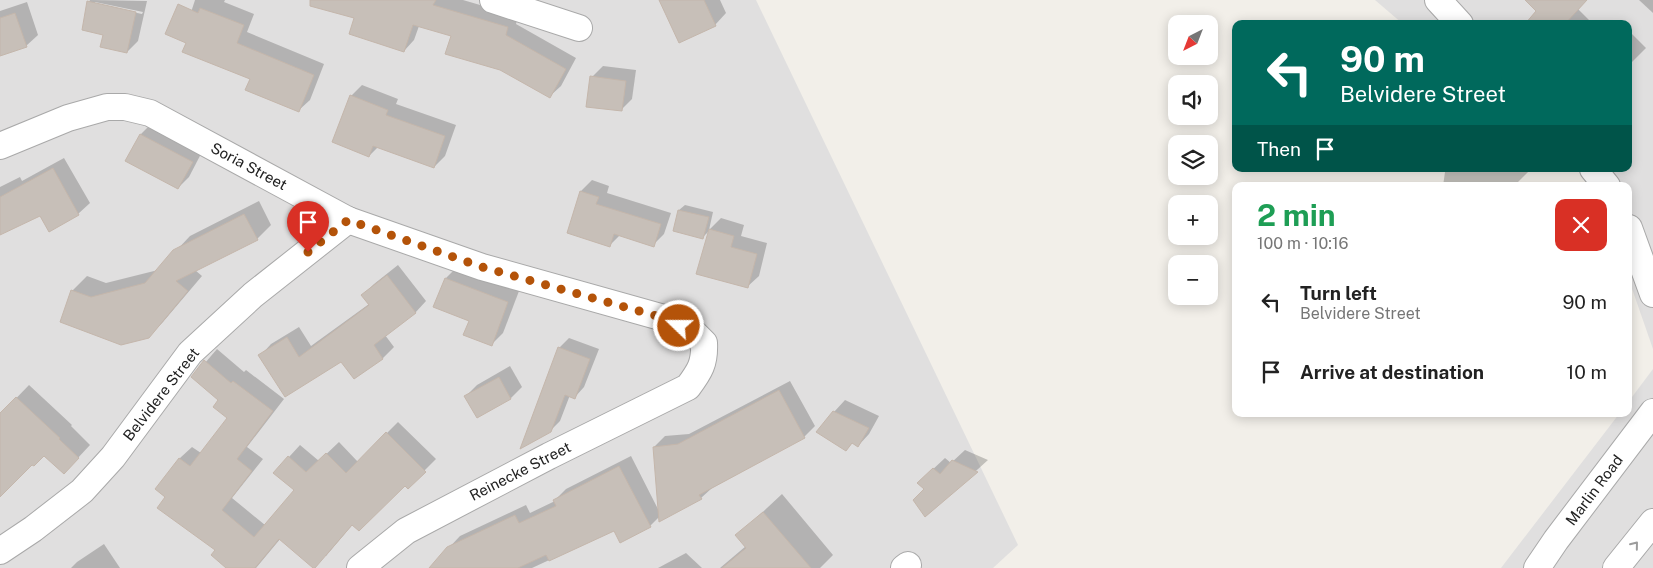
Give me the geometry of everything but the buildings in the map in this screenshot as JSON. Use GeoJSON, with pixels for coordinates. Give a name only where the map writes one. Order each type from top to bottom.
{"type":"FeatureCollection","features":[{"type":"Feature","properties":{"kind":"street"},"geometry":{"type":"LineString","coordinates":[[493,0],[579,28]]}},
{"type":"Feature","properties":{"kind":"street"},"geometry":{"type":"LineString","coordinates":[[1438,0],[1456,20]]}},
{"type":"Feature","properties":{"kind":"street","name":"Soria Street"},"geometry":{"type":"LineString","coordinates":[[0,146],[68,118],[107,107],[125,107],[150,113],[348,220],[482,267],[664,318],[694,333],[704,343],[705,355],[701,370],[688,386]]}},
{"type":"Feature","properties":{"kind":"street"},"geometry":{"type":"LineString","coordinates":[[1596,172],[1604,182]]}},
{"type":"Feature","properties":{"kind":"street","name":"Belvidere Street"},"geometry":{"type":"LineString","coordinates":[[0,551],[34,529],[82,491],[113,457],[190,353],[253,295],[348,220]]}},
{"type":"Feature","properties":{"kind":"street"},"geometry":{"type":"LineString","coordinates":[[1632,236],[1653,294]]}},
{"type":"Feature","properties":{"kind":"street","name":"Reinecke Street"},"geometry":{"type":"LineString","coordinates":[[360,568],[406,531],[688,386]]}},
{"type":"Feature","properties":{"kind":"street","name":"Marlin Road"},"geometry":{"type":"LineString","coordinates":[[1537,568],[1653,412]]}},
{"type":"Feature","properties":{"kind":"street"},"geometry":{"type":"LineString","coordinates":[[1616,568],[1653,522]]}},
{"type":"Feature","properties":{"kind":"shaded area"},"geometry":{"type":"Polygon","coordinates":[[[0,0],[756,0],[1018,545],[993,568],[0,568],[0,0]]]}},
{"type":"Feature","properties":{"kind":"shaded area"},"geometry":{"type":"Polygon","coordinates":[[[1375,0],[1653,0],[1653,349],[1632,289],[1632,182],[1594,182],[1582,172],[1632,172],[1632,20],[1398,20],[1375,0]]]}},
{"type":"Feature","properties":{"kind":"shaded area"},"geometry":{"type":"Polygon","coordinates":[[[1653,369],[1653,568],[1501,568],[1617,417],[1632,417],[1632,397],[1653,369]]]}},
{"type":"Feature","properties":{"kind":"route"},"geometry":{"type":"LineString","coordinates":[[308,252],[348,220],[482,267],[664,318],[679,326]]}}]}
